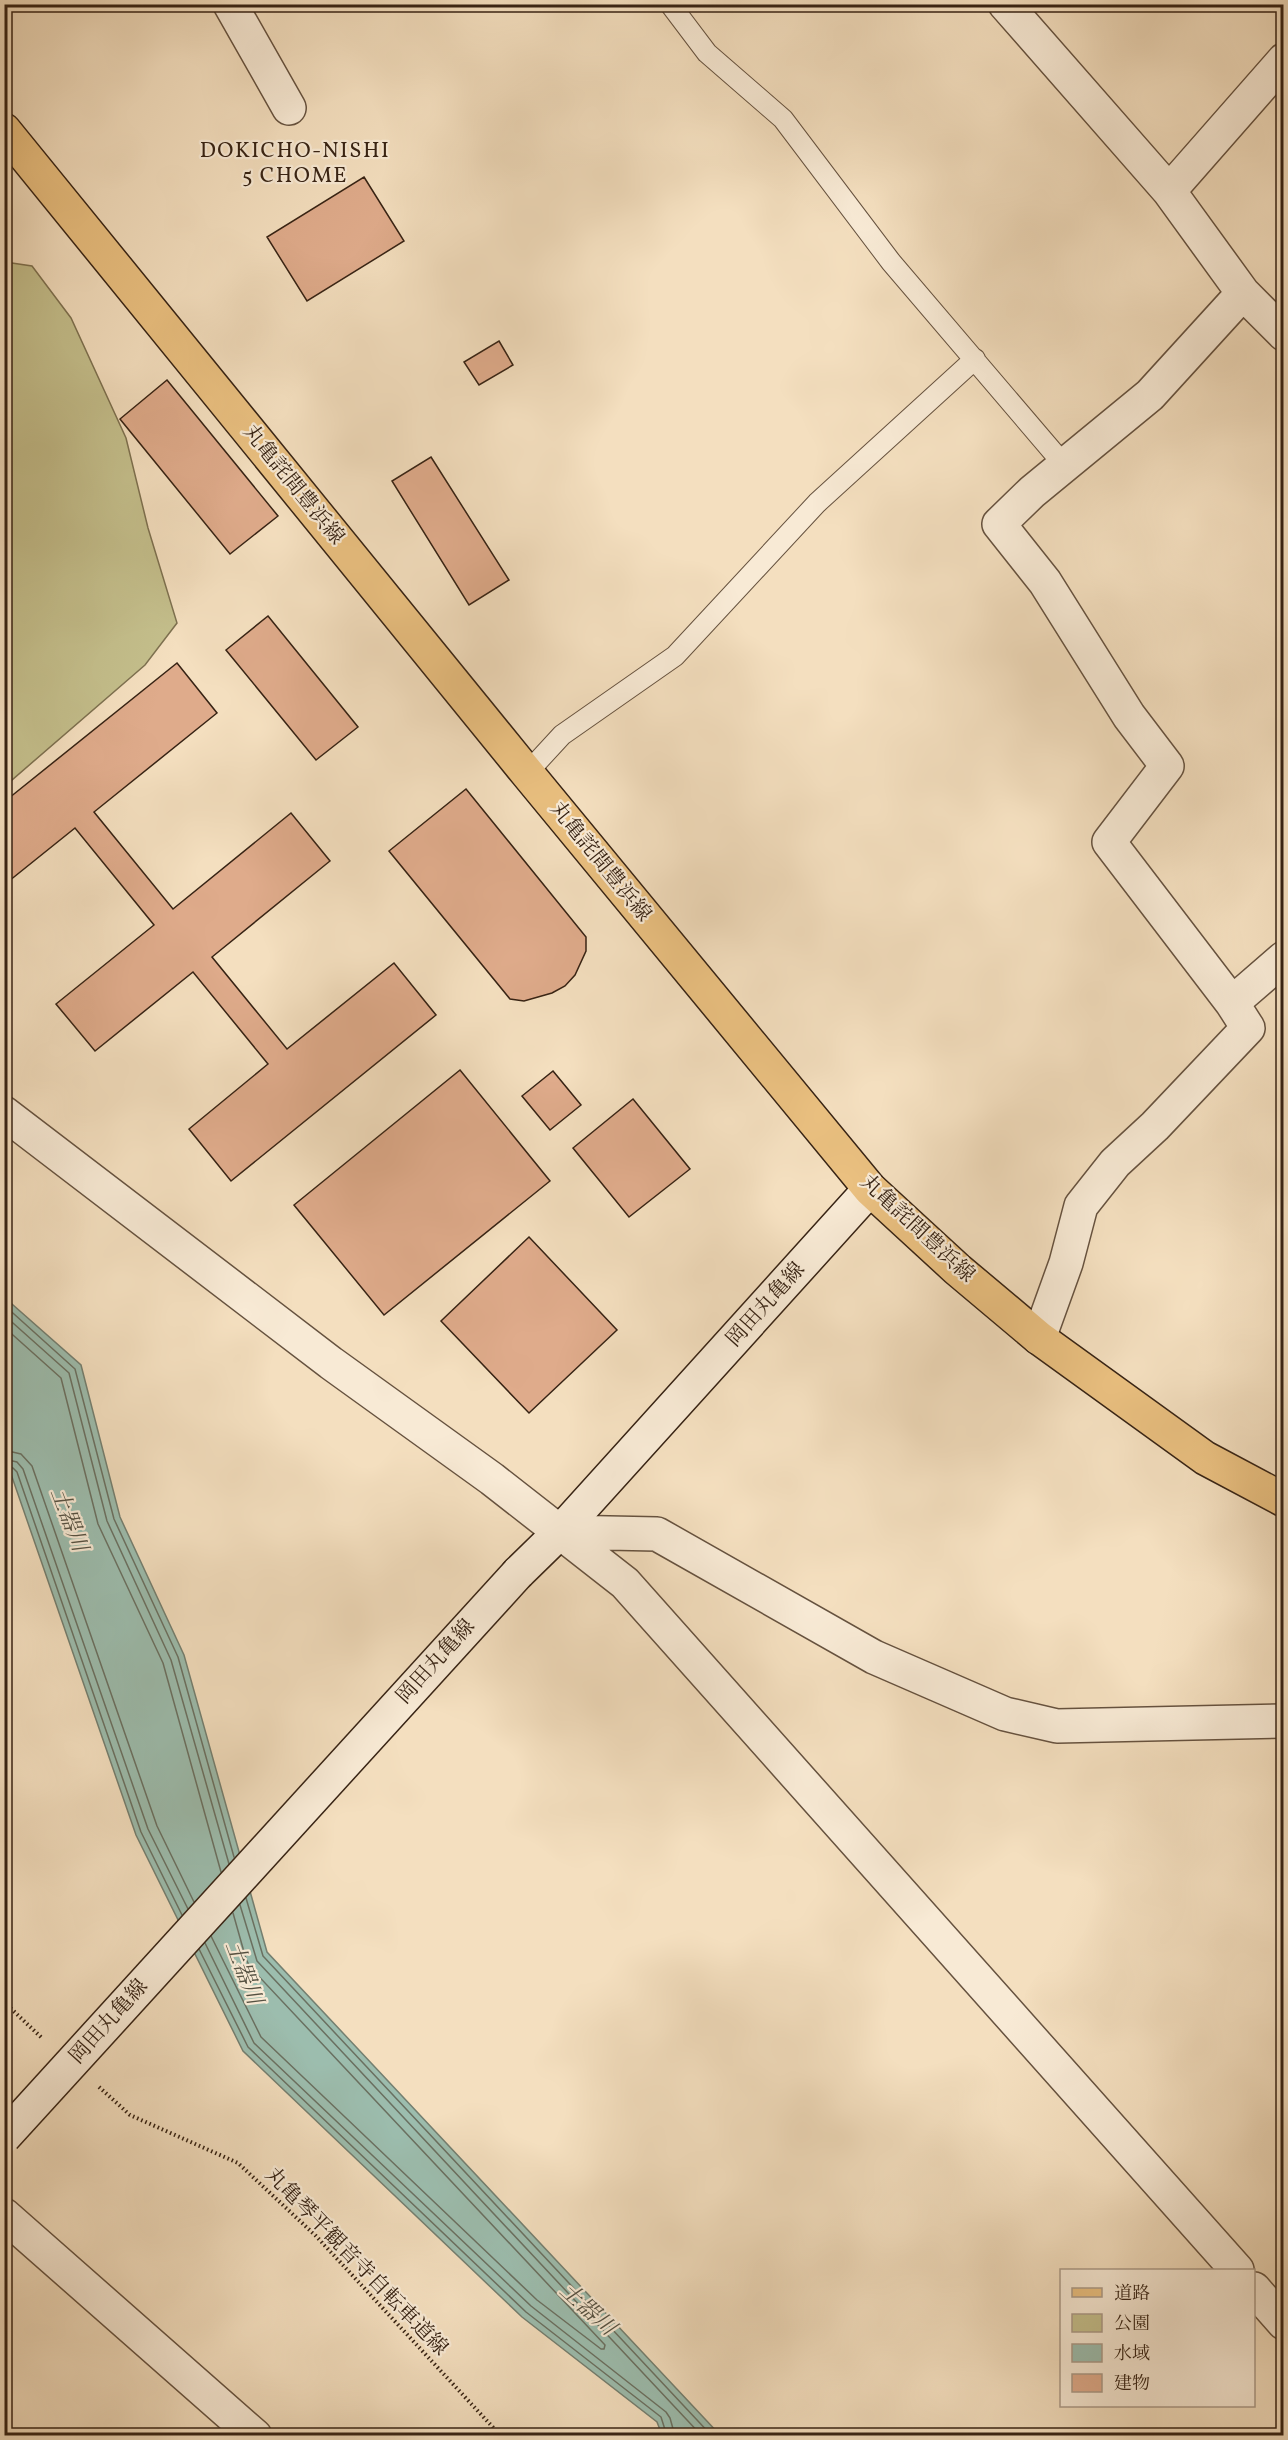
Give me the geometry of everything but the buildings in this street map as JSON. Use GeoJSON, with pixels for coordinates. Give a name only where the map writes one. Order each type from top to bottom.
{"type":"FeatureCollection","features":[{"type":"Feature","properties":{"kind":"main road","name":"丸亀詫間豊浜線"},"geometry":{"type":"LineString","coordinates":[[4,130],[870,1189],[957,1269],[1039,1338],[1205,1458],[1284,1500]]}},
{"type":"Feature","properties":{"kind":"street"},"geometry":{"type":"LineString","coordinates":[[230,4],[289,108]]}},
{"type":"Feature","properties":{"kind":"street"},"geometry":{"type":"LineString","coordinates":[[1005,4],[1169,191],[1243,293],[1284,334]]}},
{"type":"Feature","properties":{"kind":"street"},"geometry":{"type":"LineString","coordinates":[[1169,191],[1284,60]]}},
{"type":"Feature","properties":{"kind":"street"},"geometry":{"type":"LineString","coordinates":[[1039,1338],[1066,1263],[1081,1206],[1115,1163],[1155,1126],[1248,1028],[1109,842],[1167,766],[1129,716],[1045,582],[999,524],[1032,492],[1150,395],[1243,293]]}},
{"type":"Feature","properties":{"kind":"street"},"geometry":{"type":"LineString","coordinates":[[1232,1004],[1284,958]]}},
{"type":"Feature","properties":{"kind":"street"},"geometry":{"type":"LineString","coordinates":[[4,1113],[331,1363],[492,1479],[625,1583],[1235,2269]]}},
{"type":"Feature","properties":{"kind":"street","name":"岡田丸亀線"},"geometry":{"type":"LineString","coordinates":[[4,2137],[518,1573],[560,1532],[870,1189]]}},
{"type":"Feature","properties":{"kind":"street"},"geometry":{"type":"LineString","coordinates":[[560,1532],[657,1534],[874,1657],[1005,1714],[1057,1726],[1284,1721]]}},
{"type":"Feature","properties":{"kind":"street"},"geometry":{"type":"LineString","coordinates":[[4,2215],[250,2431]]}},
{"type":"Feature","properties":{"kind":"street"},"geometry":{"type":"LineString","coordinates":[[1255,2290],[1284,2323]]}},
{"type":"Feature","properties":{"kind":"lane"},"geometry":{"type":"LineString","coordinates":[[670,4],[707,53],[783,119],[891,262],[1065,466]]}},
{"type":"Feature","properties":{"kind":"lane"},"geometry":{"type":"LineString","coordinates":[[527,772],[562,735],[675,656],[817,503],[975,359]]}},
{"type":"Feature","properties":{"kind":"path"},"geometry":{"type":"LineString","coordinates":[[4,2002],[52,2046]]}},
{"type":"Feature","properties":{"kind":"path","name":"丸亀琴平観音寺自転車道線"},"geometry":{"type":"LineString","coordinates":[[96,2085],[130,2115],[238,2163],[316,2236],[501,2436]]}},
{"type":"Feature","properties":{"kind":"green space"},"geometry":{"type":"Polygon","coordinates":[[[5,262],[32,266],[71,318],[126,438],[148,528],[177,623],[145,665],[5,786],[5,262]]]}},
{"type":"Feature","properties":{"kind":"water","name":"土器川"},"geometry":{"type":"Polygon","coordinates":[[[4,1297],[81,1365],[120,1517],[184,1655],[267,1952],[720,2435],[662,2435],[657,2422],[522,2317],[243,2051],[136,1835],[11,1474],[5,1472],[4,1297]]]}},
{"type":"Feature","properties":{"kind":"district","name":"DOKICHO-NISHI 5 CHOME"},"geometry":{"type":"Point","coordinates":[295,164]}}]}
